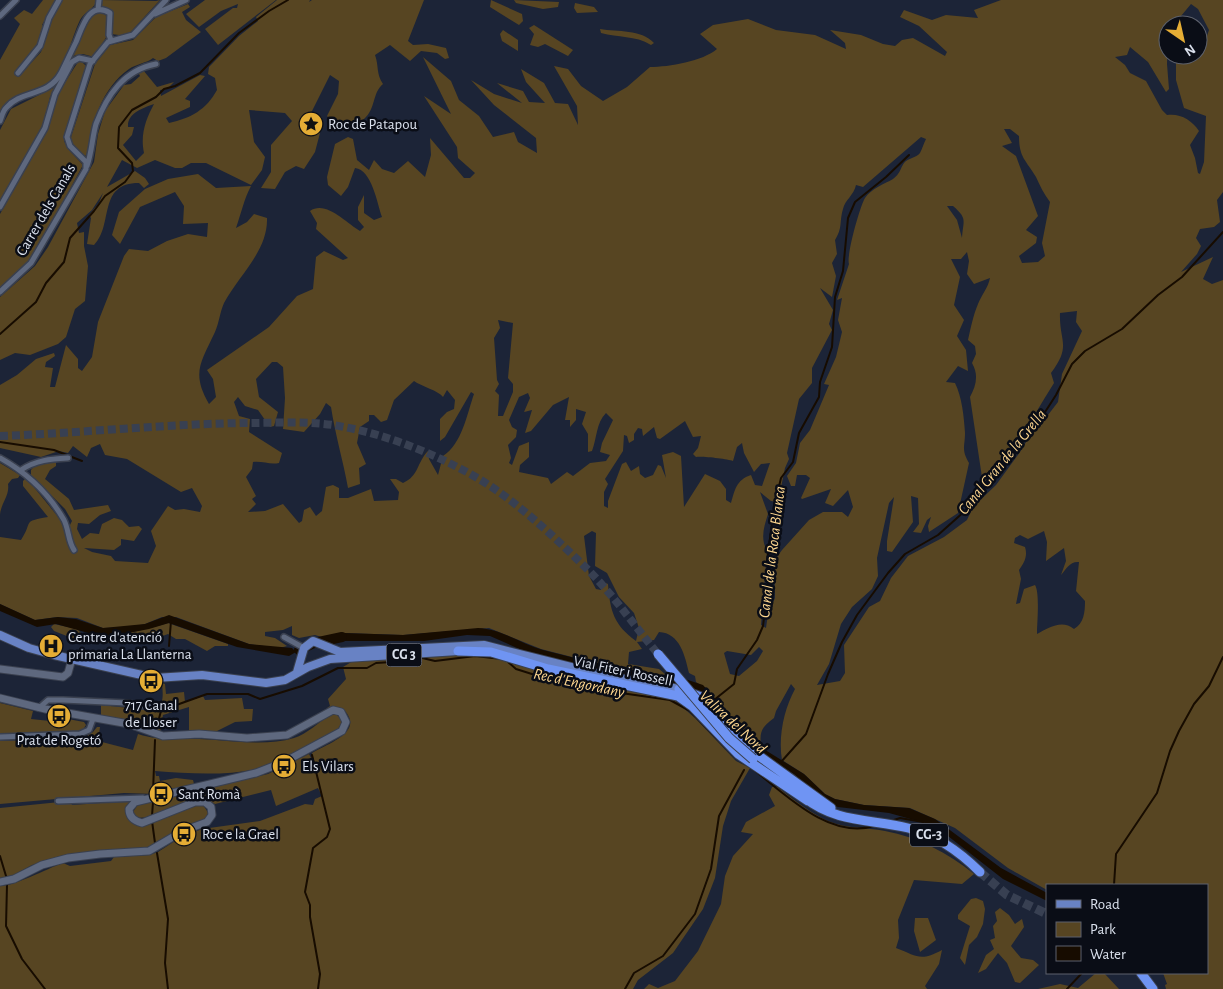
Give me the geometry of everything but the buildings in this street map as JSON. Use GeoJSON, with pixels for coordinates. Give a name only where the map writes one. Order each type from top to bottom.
{"type":"FeatureCollection","features":[{"type":"Feature","properties":{"kind":"highway","name":"Vial Fiter i Rossell"},"geometry":{"type":"LineString","coordinates":[[458,648],[491,652],[548,669],[678,696],[692,706],[738,754],[808,801]]}},
{"type":"Feature","properties":{"kind":"highway","name":"CG-3"},"geometry":{"type":"LineString","coordinates":[[658,654],[729,738],[808,801],[831,814],[866,823],[906,828],[928,835],[954,849],[980,872]]}},
{"type":"Feature","properties":{"kind":"highway","name":"Vial Fiter i Rossell"},"geometry":{"type":"LineString","coordinates":[[679,689],[701,698],[741,742],[810,794],[836,811],[866,823]]}},
{"type":"Feature","properties":{"kind":"highway"},"geometry":{"type":"LineString","coordinates":[[1143,976],[1153,989]]}},
{"type":"Feature","properties":{"kind":"main road"},"geometry":{"type":"LineString","coordinates":[[0,635],[29,648],[160,678],[202,675],[273,683],[318,663],[349,654]]}},
{"type":"Feature","properties":{"kind":"main road"},"geometry":{"type":"LineString","coordinates":[[294,675],[300,666],[304,650],[313,641],[323,645],[326,652],[318,663]]}},
{"type":"Feature","properties":{"kind":"main road","name":"CG 3"},"geometry":{"type":"LineString","coordinates":[[323,645],[336,652],[349,654],[484,645],[603,675],[679,689]]}},
{"type":"Feature","properties":{"kind":"main road"},"geometry":{"type":"LineString","coordinates":[[304,650],[305,659],[318,663]]}},
{"type":"Feature","properties":{"kind":"street"},"geometry":{"type":"LineString","coordinates":[[0,16],[16,0]]}},
{"type":"Feature","properties":{"kind":"street"},"geometry":{"type":"LineString","coordinates":[[18,73],[40,46],[49,18],[59,0]]}},
{"type":"Feature","properties":{"kind":"street"},"geometry":{"type":"LineString","coordinates":[[0,121],[6,108],[12,102],[52,85],[60,75],[85,18],[98,9],[99,0]]}},
{"type":"Feature","properties":{"kind":"street"},"geometry":{"type":"LineString","coordinates":[[98,9],[110,13],[109,34],[111,40],[131,37],[166,0]]}},
{"type":"Feature","properties":{"kind":"street"},"geometry":{"type":"LineString","coordinates":[[151,16],[186,0]]}},
{"type":"Feature","properties":{"kind":"street","name":"Carrer dels Canals"},"geometry":{"type":"LineString","coordinates":[[0,292],[31,263],[86,169],[86,162],[70,146],[67,137],[92,61],[111,40]]}},
{"type":"Feature","properties":{"kind":"street"},"geometry":{"type":"LineString","coordinates":[[0,207],[45,128],[52,101],[70,67],[79,58],[92,61]]}},
{"type":"Feature","properties":{"kind":"street"},"geometry":{"type":"LineString","coordinates":[[86,169],[92,153],[96,125],[117,87],[135,69],[156,64]]}},
{"type":"Feature","properties":{"kind":"street"},"geometry":{"type":"LineString","coordinates":[[0,458],[22,470],[41,490],[65,521],[70,544],[74,550]]}},
{"type":"Feature","properties":{"kind":"street"},"geometry":{"type":"LineString","coordinates":[[22,470],[28,465],[46,459],[68,458]]}},
{"type":"Feature","properties":{"kind":"street"},"geometry":{"type":"LineString","coordinates":[[284,637],[304,650]]}},
{"type":"Feature","properties":{"kind":"street"},"geometry":{"type":"LineString","coordinates":[[0,669],[63,677],[68,673],[72,659]]}},
{"type":"Feature","properties":{"kind":"street"},"geometry":{"type":"LineString","coordinates":[[0,698],[93,719],[128,724],[158,736],[199,734],[247,738],[287,735],[333,710],[341,712],[345,718],[346,725],[342,730],[271,768],[146,798],[131,805],[129,814],[138,822],[152,820],[201,801],[209,804],[212,810],[207,822],[183,831],[149,851],[68,858],[36,867],[14,879],[0,882]]}},
{"type":"Feature","properties":{"kind":"street"},"geometry":{"type":"LineString","coordinates":[[39,708],[48,700],[127,703],[156,708]]}},
{"type":"Feature","properties":{"kind":"street"},"geometry":{"type":"LineString","coordinates":[[0,738],[80,734],[89,730],[93,719]]}},
{"type":"Feature","properties":{"kind":"street"},"geometry":{"type":"LineString","coordinates":[[58,801],[146,798]]}},
{"type":"Feature","properties":{"kind":"green space"},"geometry":{"type":"Polygon","coordinates":[[[43,0],[56,0],[42,25],[45,27],[37,46],[17,74],[20,75],[41,52],[54,14],[61,0],[97,0],[94,6],[80,20],[56,76],[37,92],[10,102],[0,116],[0,60],[20,24],[14,18],[24,10],[32,14],[43,0]]]}},
{"type":"Feature","properties":{"kind":"green space"},"geometry":{"type":"Polygon","coordinates":[[[101,0],[160,0],[127,36],[111,34],[113,13],[101,7],[101,0]]]}},
{"type":"Feature","properties":{"kind":"green space"},"geometry":{"type":"Polygon","coordinates":[[[205,0],[276,0],[218,45],[205,29],[233,8],[237,8],[238,4],[221,11],[199,27],[186,14],[205,0]]]}},
{"type":"Feature","properties":{"kind":"green space"},"geometry":{"type":"Polygon","coordinates":[[[277,0],[310,0],[309,2],[312,0],[424,0],[408,41],[413,45],[428,44],[446,48],[449,58],[445,59],[437,53],[421,51],[410,61],[390,45],[375,55],[379,77],[383,84],[377,92],[368,115],[358,122],[337,127],[327,116],[338,94],[339,81],[330,75],[312,111],[304,120],[307,127],[320,133],[315,152],[304,169],[296,166],[285,172],[275,189],[261,188],[271,172],[271,145],[292,121],[285,113],[249,110],[254,142],[265,157],[262,170],[251,185],[206,163],[191,163],[182,168],[175,168],[155,160],[137,168],[122,160],[107,187],[135,171],[145,178],[149,184],[144,188],[139,183],[126,185],[117,190],[108,206],[100,237],[94,245],[87,244],[91,218],[89,215],[99,203],[103,193],[92,210],[77,223],[79,233],[84,232],[84,246],[88,266],[85,301],[75,309],[66,337],[58,344],[30,355],[15,353],[0,360],[0,297],[35,266],[48,247],[94,162],[98,134],[105,111],[124,85],[131,84],[140,76],[138,72],[143,70],[157,87],[174,82],[167,89],[160,90],[161,96],[200,75],[205,76],[185,99],[190,101],[190,107],[166,118],[169,123],[191,116],[208,103],[217,90],[215,78],[208,74],[209,67],[239,36],[258,21],[256,17],[277,0]],[[154,104],[136,112],[128,122],[128,127],[134,127],[132,135],[123,145],[136,161],[144,153],[143,133],[154,104]]]}},
{"type":"Feature","properties":{"kind":"green space"},"geometry":{"type":"Polygon","coordinates":[[[491,0],[522,14],[523,21],[519,25],[490,7],[491,0]]]}},
{"type":"Feature","properties":{"kind":"green space"},"geometry":{"type":"Polygon","coordinates":[[[514,0],[559,2],[558,7],[543,9],[516,3],[514,0]]]}},
{"type":"Feature","properties":{"kind":"green space"},"geometry":{"type":"Polygon","coordinates":[[[1001,0],[1223,0],[1223,192],[1217,200],[1220,222],[1214,227],[1200,229],[1196,238],[1201,246],[1197,254],[1181,272],[1213,257],[1203,279],[1212,284],[1223,280],[1223,989],[1166,989],[1165,985],[1167,984],[1163,974],[1208,974],[1208,884],[1046,884],[1046,889],[1008,868],[955,828],[910,808],[864,805],[835,799],[825,794],[804,774],[782,760],[781,733],[788,705],[795,689],[791,684],[774,718],[763,729],[761,745],[757,745],[734,722],[709,691],[696,682],[695,676],[689,673],[686,660],[677,641],[666,633],[659,632],[654,640],[637,642],[642,649],[629,652],[628,664],[659,669],[665,674],[663,676],[607,666],[541,649],[489,628],[403,635],[344,633],[325,638],[315,635],[299,638],[292,635],[292,626],[283,630],[265,632],[265,636],[275,638],[287,646],[280,648],[249,644],[176,617],[162,617],[145,624],[130,627],[103,628],[77,618],[57,617],[35,620],[0,604],[0,537],[21,540],[31,521],[48,517],[23,486],[23,481],[25,479],[33,486],[68,529],[72,521],[65,509],[31,475],[31,470],[35,465],[56,462],[56,466],[50,470],[45,479],[69,499],[74,510],[108,505],[111,511],[100,515],[89,524],[78,523],[77,529],[82,539],[90,533],[99,534],[102,524],[114,518],[122,520],[129,527],[139,526],[142,529],[134,541],[121,539],[121,545],[114,550],[84,548],[92,552],[111,556],[115,561],[148,563],[156,546],[151,531],[168,506],[175,510],[184,509],[200,512],[202,506],[192,488],[181,492],[127,459],[105,455],[100,444],[91,448],[87,457],[73,446],[68,453],[59,451],[41,457],[0,448],[0,385],[17,375],[36,359],[54,353],[55,356],[46,362],[45,367],[53,368],[50,387],[55,387],[66,345],[78,359],[78,368],[82,371],[92,357],[98,322],[124,256],[129,249],[148,251],[167,241],[188,234],[207,237],[208,223],[183,224],[184,206],[175,192],[140,207],[120,244],[112,235],[119,212],[145,189],[168,179],[198,174],[216,188],[251,186],[244,201],[236,228],[247,222],[254,214],[267,218],[266,230],[258,252],[224,303],[216,329],[202,360],[199,376],[200,384],[209,404],[216,397],[213,379],[207,370],[269,327],[297,296],[313,289],[316,257],[324,251],[343,260],[348,258],[316,229],[317,223],[310,211],[316,208],[329,210],[360,231],[364,227],[358,220],[358,207],[364,195],[364,213],[374,220],[382,217],[370,181],[361,170],[355,168],[348,187],[341,196],[328,185],[327,177],[335,144],[348,137],[353,139],[357,160],[369,170],[374,160],[382,169],[394,173],[408,161],[425,177],[431,155],[430,138],[464,178],[470,178],[475,173],[458,158],[457,147],[424,96],[451,114],[423,57],[451,81],[459,100],[479,116],[493,137],[514,132],[518,142],[537,153],[536,138],[494,105],[471,80],[494,94],[522,103],[497,83],[523,91],[529,102],[545,103],[526,82],[521,69],[544,83],[555,103],[568,104],[578,125],[577,106],[554,66],[568,69],[581,86],[603,101],[627,87],[650,67],[685,62],[703,57],[717,49],[700,34],[713,25],[748,19],[776,30],[815,35],[846,49],[845,43],[830,30],[861,35],[883,44],[895,46],[902,40],[913,38],[945,56],[947,52],[919,26],[900,17],[904,10],[932,20],[946,15],[978,18],[974,10],[1001,0]],[[1191,4],[1182,15],[1158,15],[1158,65],[1167,65],[1169,89],[1166,92],[1148,62],[1130,47],[1127,55],[1115,57],[1125,65],[1130,73],[1146,81],[1162,110],[1167,115],[1181,116],[1199,131],[1190,145],[1198,173],[1200,174],[1204,162],[1206,116],[1184,108],[1176,80],[1176,65],[1208,65],[1208,15],[1201,15],[1198,9],[1191,4]],[[1004,129],[1012,143],[1002,146],[1016,156],[1038,216],[1026,230],[1037,237],[1036,243],[1019,256],[1022,263],[1038,262],[1045,256],[1042,243],[1050,202],[1022,154],[1019,136],[1010,129],[1004,129]],[[921,137],[863,187],[856,185],[844,206],[840,228],[835,240],[837,254],[832,263],[836,276],[832,297],[820,288],[833,310],[829,324],[832,330],[812,368],[812,383],[799,399],[787,453],[789,459],[785,468],[778,502],[771,501],[760,492],[768,514],[763,532],[767,551],[761,625],[766,628],[768,614],[775,598],[774,561],[809,520],[823,512],[842,512],[848,517],[853,507],[848,490],[833,506],[825,503],[831,489],[802,499],[810,478],[806,475],[797,475],[795,486],[791,486],[787,476],[796,463],[800,443],[810,430],[829,385],[824,384],[836,357],[842,332],[838,320],[842,298],[837,300],[849,264],[851,242],[863,203],[871,192],[893,179],[906,161],[920,153],[926,139],[921,137]],[[947,206],[957,220],[962,238],[963,217],[953,206],[947,206]],[[967,252],[961,259],[951,259],[960,277],[954,305],[964,320],[957,336],[966,350],[968,371],[958,366],[946,382],[955,383],[959,394],[965,427],[964,451],[969,463],[958,513],[929,532],[928,526],[931,517],[927,520],[921,533],[913,532],[919,524],[918,498],[911,496],[913,522],[892,552],[887,551],[887,541],[894,497],[889,503],[877,558],[878,576],[872,589],[852,607],[841,624],[829,664],[817,685],[840,681],[845,673],[844,645],[869,607],[880,601],[891,578],[908,556],[944,537],[967,520],[973,507],[996,485],[1020,452],[1035,427],[1058,402],[1062,374],[1082,331],[1076,322],[1077,311],[1060,313],[1063,349],[1051,373],[1054,383],[1013,449],[983,484],[970,397],[976,380],[972,363],[976,354],[975,346],[968,340],[976,308],[990,278],[974,284],[967,274],[969,261],[967,252]],[[498,320],[500,328],[494,338],[497,380],[499,384],[495,391],[499,395],[498,416],[503,416],[513,392],[513,384],[508,378],[513,323],[498,320]],[[272,362],[256,379],[259,397],[278,412],[274,426],[270,427],[258,410],[245,406],[238,397],[234,402],[239,416],[250,419],[249,432],[282,453],[279,463],[253,462],[252,469],[246,477],[256,496],[252,499],[256,504],[248,512],[265,511],[283,504],[299,523],[302,521],[304,510],[310,507],[316,516],[322,511],[326,487],[333,485],[339,488],[339,498],[348,498],[371,489],[374,501],[398,500],[399,492],[390,479],[396,479],[403,483],[408,480],[415,473],[428,451],[429,459],[438,475],[443,456],[450,451],[459,436],[474,394],[471,392],[445,437],[440,441],[440,419],[447,412],[454,409],[455,400],[447,390],[443,397],[414,381],[394,400],[387,420],[381,422],[374,415],[369,415],[369,421],[360,427],[357,443],[366,464],[359,468],[360,484],[348,488],[331,407],[326,403],[320,414],[304,432],[283,429],[285,398],[283,367],[277,362],[272,362]],[[528,393],[519,397],[509,420],[512,427],[517,430],[516,437],[508,445],[511,458],[509,463],[512,465],[519,446],[529,442],[529,457],[520,465],[519,472],[548,478],[551,484],[567,472],[573,476],[590,463],[606,461],[610,455],[600,452],[602,443],[613,420],[606,413],[598,426],[592,451],[588,452],[588,434],[582,424],[586,412],[576,409],[576,420],[570,427],[570,420],[565,420],[569,397],[553,405],[531,431],[525,433],[532,410],[524,412],[530,398],[528,393]],[[685,421],[660,439],[657,438],[654,427],[643,436],[642,429],[638,428],[634,434],[634,440],[629,443],[627,436],[624,435],[623,451],[605,479],[608,484],[604,492],[604,506],[608,508],[608,501],[622,464],[626,462],[631,471],[639,466],[640,474],[645,478],[653,475],[658,465],[661,466],[666,478],[662,455],[673,452],[681,456],[684,507],[705,474],[720,481],[726,489],[726,500],[731,503],[737,486],[746,477],[751,475],[755,485],[762,486],[770,463],[761,464],[754,472],[744,453],[742,443],[737,447],[733,461],[696,457],[693,454],[698,448],[701,436],[693,437],[685,421]],[[592,531],[584,536],[589,576],[596,589],[601,590],[601,581],[608,584],[614,617],[636,641],[639,628],[634,613],[619,597],[607,573],[595,566],[596,533],[592,531]],[[1044,531],[1028,539],[1020,535],[1015,538],[1014,543],[1025,547],[1026,553],[1024,562],[1019,570],[1021,579],[1016,604],[1020,603],[1024,589],[1035,585],[1038,601],[1037,634],[1050,627],[1060,625],[1069,626],[1074,629],[1082,620],[1085,609],[1085,601],[1076,591],[1079,562],[1071,564],[1061,575],[1066,561],[1064,548],[1046,561],[1047,542],[1044,531]],[[759,647],[751,655],[727,651],[724,653],[730,674],[739,676],[757,661],[763,651],[759,647]]]}},
{"type":"Feature","properties":{"kind":"green space"},"geometry":{"type":"Polygon","coordinates":[[[575,3],[594,7],[598,12],[577,13],[574,8],[575,3]]]}},
{"type":"Feature","properties":{"kind":"green space"},"geometry":{"type":"Polygon","coordinates":[[[188,4],[190,7],[182,12],[186,20],[201,32],[166,58],[158,61],[153,58],[132,67],[120,77],[105,96],[95,118],[88,154],[85,156],[73,146],[70,140],[95,64],[110,45],[133,40],[156,17],[188,4]]]}},
{"type":"Feature","properties":{"kind":"green space"},"geometry":{"type":"Polygon","coordinates":[[[99,11],[107,16],[107,36],[94,57],[83,54],[73,56],[50,97],[44,123],[0,201],[0,130],[11,109],[53,88],[67,66],[91,15],[99,11]]]}},
{"type":"Feature","properties":{"kind":"green space"},"geometry":{"type":"Polygon","coordinates":[[[534,25],[573,50],[568,56],[545,44],[538,47],[530,45],[534,34],[529,28],[534,25]]]}},
{"type":"Feature","properties":{"kind":"green space"},"geometry":{"type":"Polygon","coordinates":[[[600,29],[636,33],[643,35],[654,43],[651,45],[633,38],[607,35],[601,33],[600,29]]]}},
{"type":"Feature","properties":{"kind":"green space"},"geometry":{"type":"Polygon","coordinates":[[[503,30],[518,40],[518,51],[502,41],[500,34],[503,30]]]}},
{"type":"Feature","properties":{"kind":"green space"},"geometry":{"type":"Polygon","coordinates":[[[78,62],[82,62],[86,66],[64,141],[69,150],[83,165],[37,250],[27,264],[0,289],[0,214],[46,132],[57,95],[78,62]]]}},
{"type":"Feature","properties":{"kind":"green space"},"geometry":{"type":"Polygon","coordinates":[[[0,463],[20,475],[18,478],[12,479],[8,484],[8,492],[0,516],[0,463]]]}},
{"type":"Feature","properties":{"kind":"green space"},"geometry":{"type":"Polygon","coordinates":[[[168,623],[228,644],[228,646],[215,646],[207,651],[185,639],[176,639],[168,634],[152,640],[118,639],[111,643],[89,639],[88,636],[90,634],[111,635],[130,633],[168,623]]]}},
{"type":"Feature","properties":{"kind":"green space"},"geometry":{"type":"Polygon","coordinates":[[[54,624],[77,629],[81,633],[77,640],[54,631],[51,627],[54,624]]]}},
{"type":"Feature","properties":{"kind":"green space"},"geometry":{"type":"Polygon","coordinates":[[[447,654],[491,654],[577,680],[673,699],[695,718],[736,761],[750,768],[731,801],[723,826],[715,878],[703,909],[673,953],[638,980],[633,989],[0,989],[0,886],[22,880],[63,863],[70,866],[111,861],[114,857],[149,855],[158,852],[181,837],[202,829],[260,821],[305,804],[313,805],[315,799],[322,796],[318,788],[276,806],[271,790],[215,804],[201,796],[199,790],[268,774],[309,754],[316,768],[312,753],[336,740],[348,730],[349,716],[342,708],[327,708],[330,706],[328,699],[346,679],[343,667],[353,661],[447,654]]]}},
{"type":"Feature","properties":{"kind":"green space"},"geometry":{"type":"Polygon","coordinates":[[[162,683],[165,684],[166,694],[184,692],[185,702],[203,696],[205,700],[242,698],[244,709],[253,709],[252,721],[235,722],[217,731],[189,732],[189,707],[163,715],[160,733],[101,717],[101,705],[157,711],[162,701],[162,683]]]}},
{"type":"Feature","properties":{"kind":"green space"},"geometry":{"type":"Polygon","coordinates":[[[0,703],[33,711],[31,719],[50,721],[52,716],[84,722],[86,725],[81,733],[0,734],[0,703]]]}},
{"type":"Feature","properties":{"kind":"green space"},"geometry":{"type":"Polygon","coordinates":[[[336,714],[343,721],[338,729],[294,756],[278,763],[248,771],[233,772],[186,773],[155,771],[160,781],[176,778],[193,780],[194,784],[156,794],[124,793],[0,804],[0,741],[84,738],[97,727],[100,727],[98,741],[133,750],[138,734],[161,738],[271,742],[283,741],[299,736],[330,715],[336,714]]]}},
{"type":"Feature","properties":{"kind":"green space"},"geometry":{"type":"Polygon","coordinates":[[[772,787],[777,787],[821,818],[842,825],[885,831],[909,837],[954,859],[974,874],[962,884],[914,880],[898,920],[899,938],[896,948],[923,957],[942,950],[939,964],[925,986],[927,989],[644,989],[649,984],[658,988],[675,981],[698,951],[721,904],[725,876],[733,856],[753,834],[741,832],[746,822],[775,806],[769,795],[772,787]]]}},
{"type":"Feature","properties":{"kind":"green space"},"geometry":{"type":"Polygon","coordinates":[[[194,792],[196,797],[151,817],[136,818],[133,812],[139,803],[194,792]]]}},
{"type":"Feature","properties":{"kind":"green space"},"geometry":{"type":"Polygon","coordinates":[[[70,801],[72,805],[130,801],[127,810],[128,817],[133,822],[142,826],[194,806],[203,805],[209,814],[205,819],[179,829],[158,843],[144,849],[77,853],[32,865],[10,877],[0,878],[0,808],[70,801]]]}},
{"type":"Feature","properties":{"kind":"green space"},"geometry":{"type":"Polygon","coordinates":[[[976,898],[983,901],[985,909],[983,924],[977,937],[969,945],[965,965],[960,958],[970,926],[958,919],[958,915],[971,899],[976,898]]]}},
{"type":"Feature","properties":{"kind":"green space"},"geometry":{"type":"Polygon","coordinates":[[[1000,908],[1009,915],[1015,924],[1022,919],[1024,927],[1011,946],[1021,958],[1033,960],[1039,965],[1020,983],[1015,982],[1007,963],[998,953],[986,969],[978,973],[986,955],[994,949],[990,940],[995,938],[993,926],[997,921],[995,912],[1000,908]]]}},
{"type":"Feature","properties":{"kind":"green space"},"geometry":{"type":"Polygon","coordinates":[[[915,918],[928,918],[936,940],[920,952],[914,931],[915,918]]]}},
{"type":"Feature","properties":{"kind":"green space"},"geometry":{"type":"Polygon","coordinates":[[[1095,974],[1105,974],[1119,989],[1038,989],[1060,984],[1078,988],[1095,974]]]}},
{"type":"Feature","properties":{"kind":"water"},"geometry":{"type":"Polygon","coordinates":[[[0,604],[35,620],[58,617],[76,619],[103,628],[145,624],[169,615],[249,644],[292,648],[296,652],[289,656],[237,647],[169,623],[112,636],[92,634],[56,624],[37,627],[0,611],[0,604]]]}},
{"type":"Feature","properties":{"kind":"water"},"geometry":{"type":"Polygon","coordinates":[[[478,628],[495,631],[535,647],[559,654],[671,677],[678,685],[583,667],[531,654],[490,636],[467,635],[424,641],[338,641],[331,643],[325,638],[344,633],[403,635],[478,628]]]}},
{"type":"Feature","properties":{"kind":"water"},"geometry":{"type":"Polygon","coordinates":[[[685,679],[703,685],[757,745],[804,774],[825,794],[835,799],[864,805],[909,808],[935,819],[1001,868],[1046,892],[1046,900],[1003,879],[939,829],[889,813],[838,807],[827,803],[794,774],[754,749],[685,679]]]}},
{"type":"Feature","properties":{"kind":"waterway"},"geometry":{"type":"LineString","coordinates":[[0,334],[36,302],[46,283],[64,262],[70,238],[105,196],[125,182],[133,171],[132,163],[118,148],[119,127],[132,110],[156,97],[164,89],[175,86],[200,73],[239,33],[288,0]]}},
{"type":"Feature","properties":{"kind":"waterway","name":"Canal de la Roca Blanca"},"geometry":{"type":"LineString","coordinates":[[714,700],[734,684],[737,669],[757,640],[763,626],[769,578],[767,562],[774,507],[781,478],[793,462],[799,433],[819,397],[820,382],[832,347],[835,297],[843,271],[848,218],[855,202],[909,155]]}},
{"type":"Feature","properties":{"kind":"waterway","name":"Canal Gran de la Grella"},"geometry":{"type":"LineString","coordinates":[[781,762],[806,734],[842,642],[857,615],[888,573],[905,554],[938,535],[966,510],[1038,423],[1056,395],[1072,364],[1085,351],[1122,329],[1158,295],[1182,277],[1223,232]]}},
{"type":"Feature","properties":{"kind":"waterway"},"geometry":{"type":"LineString","coordinates":[[0,442],[54,450],[82,461]]}},
{"type":"Feature","properties":{"kind":"waterway"},"geometry":{"type":"LineString","coordinates":[[169,646],[171,621]]}},
{"type":"Feature","properties":{"kind":"waterway","name":"Valira del Nord"},"geometry":{"type":"LineString","coordinates":[[299,650],[314,643],[342,637]]}},
{"type":"Feature","properties":{"kind":"waterway","name":"Rec d'Engordany"},"geometry":{"type":"LineString","coordinates":[[156,730],[162,707],[168,708],[207,694],[248,694],[260,699],[302,686],[338,668],[367,668],[376,663],[408,661],[418,657],[435,661],[475,656],[502,659]]}},
{"type":"Feature","properties":{"kind":"waterway"},"geometry":{"type":"LineString","coordinates":[[1114,884],[1116,854],[1157,793],[1170,751],[1179,731],[1194,704],[1209,686],[1223,657]]}},
{"type":"Feature","properties":{"kind":"waterway","name":"Rec d'Engordany"},"geometry":{"type":"LineString","coordinates":[[508,662],[516,669],[551,680],[589,682],[621,693],[670,700],[690,711],[733,755]]}},
{"type":"Feature","properties":{"kind":"waterway"},"geometry":{"type":"LineString","coordinates":[[153,792],[155,740]]}},
{"type":"Feature","properties":{"kind":"waterway"},"geometry":{"type":"LineString","coordinates":[[312,755],[330,829],[327,837],[313,848],[305,892],[310,905],[310,917],[320,974],[318,989]]}},
{"type":"Feature","properties":{"kind":"waterway","name":"Rec d'Engordany"},"geometry":{"type":"LineString","coordinates":[[749,766],[791,800],[823,820],[857,829],[874,826]]}},
{"type":"Feature","properties":{"kind":"waterway"},"geometry":{"type":"LineString","coordinates":[[625,989],[634,973],[663,956],[695,914],[711,869],[719,816],[744,770]]}},
{"type":"Feature","properties":{"kind":"waterway"},"geometry":{"type":"LineString","coordinates":[[152,816],[153,802]]}},
{"type":"Feature","properties":{"kind":"waterway","name":"Rec d'Engordany"},"geometry":{"type":"LineString","coordinates":[[891,821],[900,818],[923,822]]}},
{"type":"Feature","properties":{"kind":"waterway"},"geometry":{"type":"LineString","coordinates":[[152,821],[155,843]]}},
{"type":"Feature","properties":{"kind":"waterway"},"geometry":{"type":"LineString","coordinates":[[157,853],[168,919],[165,963],[168,989]]}},
{"type":"Feature","properties":{"kind":"waterway"},"geometry":{"type":"LineString","coordinates":[[0,856],[6,876]]}},
{"type":"Feature","properties":{"kind":"waterway"},"geometry":{"type":"LineString","coordinates":[[7,885],[6,926],[22,959],[45,989]]}},
{"type":"Feature","properties":{"kind":"waterway"},"geometry":{"type":"LineString","coordinates":[[1067,989],[1081,974]]}},
{"type":"Feature","properties":{"kind":"tunnel"},"geometry":{"type":"LineString","coordinates":[[0,436],[184,425],[300,423],[349,428],[399,442],[461,469],[493,488],[524,511],[591,572],[658,654]]}},
{"type":"Feature","properties":{"kind":"tunnel"},"geometry":{"type":"LineString","coordinates":[[980,872],[1007,895],[1046,914]]}},
{"type":"Feature","properties":{"kind":"place","name":"Roc de Patapou"},"geometry":{"type":"Point","coordinates":[311,124]}},
{"type":"Feature","properties":{"kind":"place","name":"Centre d'atenció primaria La Llanterna"},"geometry":{"type":"Point","coordinates":[51,646]}},
{"type":"Feature","properties":{"kind":"place","name":"717 Canal de Lloser"},"geometry":{"type":"Point","coordinates":[151,681]}},
{"type":"Feature","properties":{"kind":"place","name":"Prat de Rogetó"},"geometry":{"type":"Point","coordinates":[59,716]}},
{"type":"Feature","properties":{"kind":"place","name":"Els Vilars"},"geometry":{"type":"Point","coordinates":[284,766]}},
{"type":"Feature","properties":{"kind":"place","name":"Sant Romà"},"geometry":{"type":"Point","coordinates":[161,794]}},
{"type":"Feature","properties":{"kind":"place","name":"Roc e la Grael"},"geometry":{"type":"Point","coordinates":[184,834]}}]}
